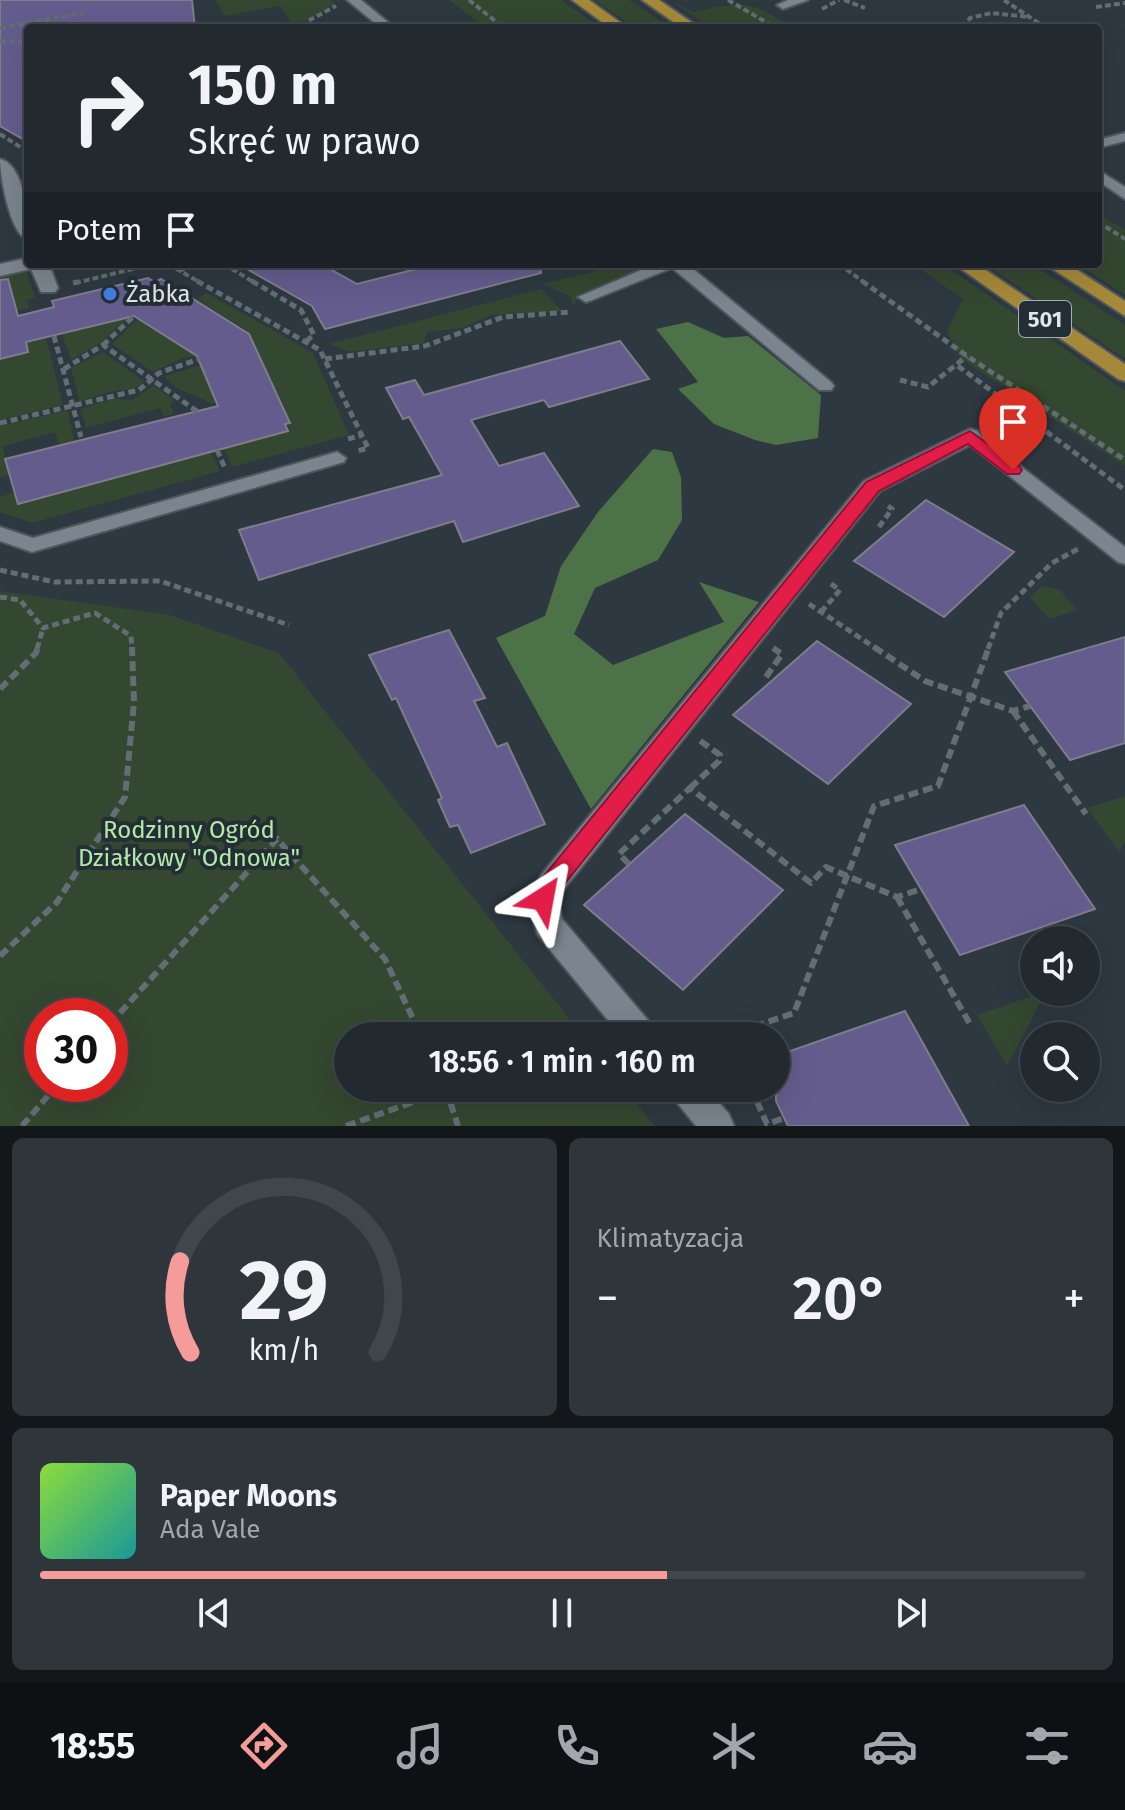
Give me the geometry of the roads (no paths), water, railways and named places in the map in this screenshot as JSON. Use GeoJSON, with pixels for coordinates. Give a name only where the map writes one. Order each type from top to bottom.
{"type":"FeatureCollection","features":[{"type":"Feature","properties":{"kind":"main road"},"geometry":{"type":"LineString","coordinates":[[579,0],[614,24]]}},
{"type":"Feature","properties":{"kind":"main road"},"geometry":{"type":"LineString","coordinates":[[649,0],[686,24]]}},
{"type":"Feature","properties":{"kind":"main road","name":"501"},"geometry":{"type":"LineString","coordinates":[[970,268],[1125,374]]}},
{"type":"Feature","properties":{"kind":"main road","name":"501"},"geometry":{"type":"LineString","coordinates":[[1061,268],[1125,310]]}},
{"type":"Feature","properties":{"kind":"street"},"geometry":{"type":"LineString","coordinates":[[0,164],[4,167],[24,223]]}},
{"type":"Feature","properties":{"kind":"street"},"geometry":{"type":"LineString","coordinates":[[0,270],[24,265]]}},
{"type":"Feature","properties":{"kind":"street"},"geometry":{"type":"LineString","coordinates":[[40,268],[48,288]]}},
{"type":"Feature","properties":{"kind":"street"},"geometry":{"type":"LineString","coordinates":[[629,1022],[548,925],[543,899],[551,884],[872,486],[970,436]]}},
{"type":"Feature","properties":{"kind":"street"},"geometry":{"type":"LineString","coordinates":[[697,1102],[717,1126]]}},
{"type":"Feature","properties":{"kind":"lane"},"geometry":{"type":"LineString","coordinates":[[353,0],[384,24]]}},
{"type":"Feature","properties":{"kind":"lane"},"geometry":{"type":"LineString","coordinates":[[783,5],[802,0]]}},
{"type":"Feature","properties":{"kind":"lane"},"geometry":{"type":"LineString","coordinates":[[1102,143],[1125,137]]}},
{"type":"Feature","properties":{"kind":"lane"},"geometry":{"type":"LineString","coordinates":[[1102,177],[1125,194]]}},
{"type":"Feature","properties":{"kind":"lane"},"geometry":{"type":"LineString","coordinates":[[586,297],[659,268]]}},
{"type":"Feature","properties":{"kind":"lane"},"geometry":{"type":"LineString","coordinates":[[682,268],[825,386]]}},
{"type":"Feature","properties":{"kind":"lane"},"geometry":{"type":"LineString","coordinates":[[970,436],[1125,557]]}},
{"type":"Feature","properties":{"kind":"lane"},"geometry":{"type":"LineString","coordinates":[[0,534],[32,545],[337,458]]}},
{"type":"Feature","properties":{"kind":"place","name":"Żabka"},"geometry":{"type":"Point","coordinates":[110,294]}},
{"type":"Feature","properties":{"kind":"park label","name":"Rodzinny Ogród Działkowy \"Odnowa\""},"geometry":{"type":"Point","coordinates":[189,844]}}]}
